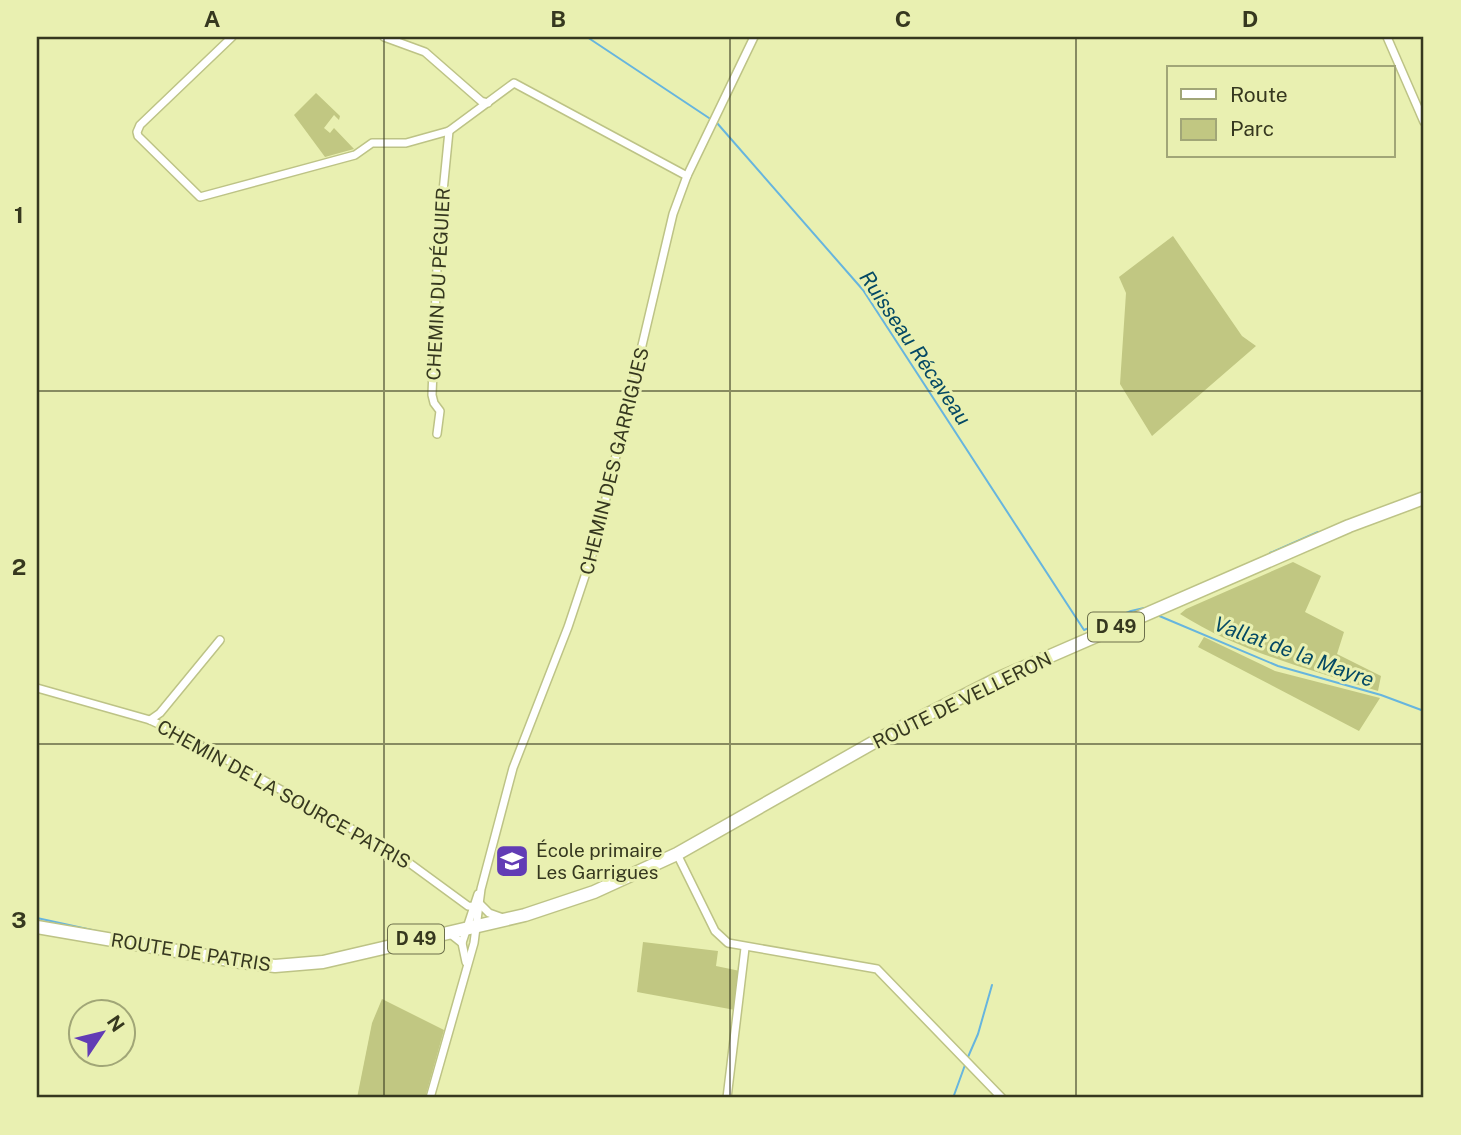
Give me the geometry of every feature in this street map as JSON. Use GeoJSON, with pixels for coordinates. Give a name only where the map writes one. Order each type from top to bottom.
{"type":"FeatureCollection","features":[{"type":"Feature","properties":{"kind":"main road","name":"ROUTE DE VELLERON"},"geometry":{"type":"LineString","coordinates":[[509,919],[594,892],[677,854],[874,742],[995,680],[1349,526],[1424,498]]}},
{"type":"Feature","properties":{"kind":"main road","name":"ROUTE DE PATRIS"},"geometry":{"type":"LineString","coordinates":[[37,927],[241,962],[275,965],[323,962],[447,931],[509,919]]}},
{"type":"Feature","properties":{"kind":"street"},"geometry":{"type":"LineString","coordinates":[[232,37],[140,125],[137,132],[200,197],[355,155],[372,143],[406,143],[449,131],[514,83],[687,176]]}},
{"type":"Feature","properties":{"kind":"street"},"geometry":{"type":"LineString","coordinates":[[384,37],[425,52],[481,101],[488,103]]}},
{"type":"Feature","properties":{"kind":"street","name":"CHEMIN DES GARRIGUES"},"geometry":{"type":"LineString","coordinates":[[467,966],[462,943],[471,927],[477,907],[513,768],[568,627],[594,549],[673,214],[687,176],[754,37]]}},
{"type":"Feature","properties":{"kind":"street"},"geometry":{"type":"LineString","coordinates":[[1387,37],[1424,122]]}},
{"type":"Feature","properties":{"kind":"street","name":"CHEMIN DU PÉGUIER"},"geometry":{"type":"LineString","coordinates":[[437,434],[440,411],[432,395],[438,242],[449,131]]}},
{"type":"Feature","properties":{"kind":"street"},"geometry":{"type":"LineString","coordinates":[[150,720],[160,713],[220,640]]}},
{"type":"Feature","properties":{"kind":"street","name":"CHEMIN DE LA SOURCE PATRIS"},"geometry":{"type":"LineString","coordinates":[[37,688],[150,720],[180,734],[397,854],[477,907]]}},
{"type":"Feature","properties":{"kind":"street"},"geometry":{"type":"LineString","coordinates":[[677,854],[715,931],[728,943],[877,969],[1002,1098]]}},
{"type":"Feature","properties":{"kind":"street"},"geometry":{"type":"LineString","coordinates":[[477,907],[509,919]]}},
{"type":"Feature","properties":{"kind":"street","name":"CHEMIN DES GARRIGUES"},"geometry":{"type":"LineString","coordinates":[[430,1098],[474,943],[471,927]]}},
{"type":"Feature","properties":{"kind":"street"},"geometry":{"type":"LineString","coordinates":[[447,931],[462,943]]}},
{"type":"Feature","properties":{"kind":"street"},"geometry":{"type":"LineString","coordinates":[[727,1098],[745,948]]}},
{"type":"Feature","properties":{"kind":"green space"},"geometry":{"type":"Polygon","coordinates":[[[316,93],[340,116],[339,120],[334,115],[324,128],[330,133],[334,128],[354,149],[325,157],[294,115],[316,93]]]}},
{"type":"Feature","properties":{"kind":"green space"},"geometry":{"type":"Polygon","coordinates":[[[1173,236],[1242,336],[1256,346],[1152,436],[1120,384],[1126,293],[1119,277],[1173,236]]]}},
{"type":"Feature","properties":{"kind":"green space"},"geometry":{"type":"Polygon","coordinates":[[[1293,562],[1321,576],[1305,612],[1344,632],[1337,654],[1381,676],[1378,691],[1251,650],[1180,614],[1293,562]]]}},
{"type":"Feature","properties":{"kind":"green space"},"geometry":{"type":"Polygon","coordinates":[[[1204,637],[1275,671],[1380,698],[1359,731],[1198,647],[1204,637]]]}},
{"type":"Feature","properties":{"kind":"green space"},"geometry":{"type":"Polygon","coordinates":[[[643,942],[718,951],[716,966],[740,971],[735,1010],[637,992],[643,942]]]}},
{"type":"Feature","properties":{"kind":"green space"},"geometry":{"type":"Polygon","coordinates":[[[382,999],[444,1030],[425,1098],[357,1098],[372,1023],[382,999]]]}},
{"type":"Feature","properties":{"kind":"waterway","name":"Ruisseau Récaveau"},"geometry":{"type":"LineString","coordinates":[[587,37],[712,120]]}},
{"type":"Feature","properties":{"kind":"waterway","name":"Ruisseau Récaveau"},"geometry":{"type":"LineString","coordinates":[[717,123],[863,290],[1084,630],[1144,608]]}},
{"type":"Feature","properties":{"kind":"waterway"},"geometry":{"type":"LineString","coordinates":[[1270,553],[1318,532]]}},
{"type":"Feature","properties":{"kind":"waterway","name":"Vallat de la Mayre"},"geometry":{"type":"LineString","coordinates":[[1157,615],[1278,666],[1381,695],[1424,711]]}},
{"type":"Feature","properties":{"kind":"waterway"},"geometry":{"type":"LineString","coordinates":[[37,918],[101,932]]}},
{"type":"Feature","properties":{"kind":"waterway"},"geometry":{"type":"LineString","coordinates":[[968,1057],[978,1034],[992,985]]}},
{"type":"Feature","properties":{"kind":"waterway"},"geometry":{"type":"LineString","coordinates":[[953,1098],[965,1065]]}},
{"type":"Feature","properties":{"kind":"place","name":"École primaire Les Garrigues"},"geometry":{"type":"Point","coordinates":[512,861]}}]}
